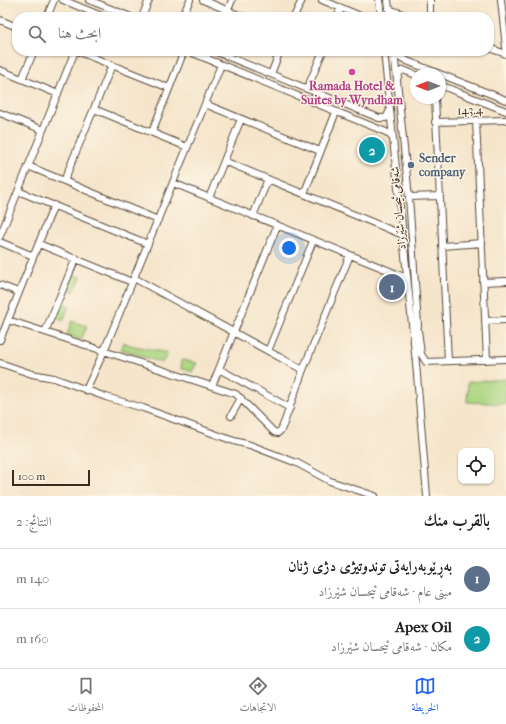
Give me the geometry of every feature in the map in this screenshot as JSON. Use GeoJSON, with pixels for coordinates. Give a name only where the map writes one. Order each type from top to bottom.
{"type":"FeatureCollection","features":[{"type":"Feature","properties":{"kind":"street"},"geometry":{"type":"LineString","coordinates":[[49,12],[54,0]]}},
{"type":"Feature","properties":{"kind":"street"},"geometry":{"type":"LineString","coordinates":[[63,0],[86,12]]}},
{"type":"Feature","properties":{"kind":"street"},"geometry":{"type":"LineString","coordinates":[[89,0],[119,12]]}},
{"type":"Feature","properties":{"kind":"street"},"geometry":{"type":"LineString","coordinates":[[144,12],[150,0]]}},
{"type":"Feature","properties":{"kind":"street"},"geometry":{"type":"LineString","coordinates":[[184,12],[190,0]]}},
{"type":"Feature","properties":{"kind":"street"},"geometry":{"type":"LineString","coordinates":[[203,0],[232,12]]}},
{"type":"Feature","properties":{"kind":"street"},"geometry":{"type":"LineString","coordinates":[[228,10],[232,0]]}},
{"type":"Feature","properties":{"kind":"street"},"geometry":{"type":"LineString","coordinates":[[296,12],[302,0]]}},
{"type":"Feature","properties":{"kind":"street"},"geometry":{"type":"LineString","coordinates":[[322,0],[351,12]]}},
{"type":"Feature","properties":{"kind":"street"},"geometry":{"type":"LineString","coordinates":[[379,0],[380,12]]}},
{"type":"Feature","properties":{"kind":"street"},"geometry":{"type":"LineString","coordinates":[[388,0],[389,12]]}},
{"type":"Feature","properties":{"kind":"street"},"geometry":{"type":"LineString","coordinates":[[430,0],[430,12]]}},
{"type":"Feature","properties":{"kind":"street"},"geometry":{"type":"LineString","coordinates":[[501,0],[506,48]]}},
{"type":"Feature","properties":{"kind":"street"},"geometry":{"type":"LineString","coordinates":[[339,12],[341,8]]}},
{"type":"Feature","properties":{"kind":"street"},"geometry":{"type":"LineString","coordinates":[[389,9],[397,12]]}},
{"type":"Feature","properties":{"kind":"street"},"geometry":{"type":"LineString","coordinates":[[0,20],[12,25]]}},
{"type":"Feature","properties":{"kind":"street"},"geometry":{"type":"LineString","coordinates":[[494,50],[506,54]]}},
{"type":"Feature","properties":{"kind":"street"},"geometry":{"type":"LineString","coordinates":[[22,79],[32,56]]}},
{"type":"Feature","properties":{"kind":"street"},"geometry":{"type":"LineString","coordinates":[[0,236],[74,56]]}},
{"type":"Feature","properties":{"kind":"street"},"geometry":{"type":"LineString","coordinates":[[89,56],[169,88]]}},
{"type":"Feature","properties":{"kind":"street"},"geometry":{"type":"LineString","coordinates":[[152,132],[182,56]]}},
{"type":"Feature","properties":{"kind":"street"},"geometry":{"type":"LineString","coordinates":[[201,56],[388,133],[393,139]]}},
{"type":"Feature","properties":{"kind":"street"},"geometry":{"type":"LineString","coordinates":[[226,56],[379,118],[387,118],[390,109]]}},
{"type":"Feature","properties":{"kind":"street"},"geometry":{"type":"LineString","coordinates":[[271,74],[278,56]]}},
{"type":"Feature","properties":{"kind":"street"},"geometry":{"type":"LineString","coordinates":[[307,89],[321,56]]}},
{"type":"Feature","properties":{"kind":"street","name":"شەقامی ئیحسان شێرزاد"},"geometry":{"type":"LineString","coordinates":[[385,56],[427,496]]}},
{"type":"Feature","properties":{"kind":"street","name":"شەقامی ئیحسان شێرزاد"},"geometry":{"type":"LineString","coordinates":[[395,56],[418,325],[417,333],[413,339]]}},
{"type":"Feature","properties":{"kind":"street"},"geometry":{"type":"LineString","coordinates":[[398,56],[407,61],[506,100]]}},
{"type":"Feature","properties":{"kind":"street"},"geometry":{"type":"LineString","coordinates":[[403,70],[402,64],[407,61]]}},
{"type":"Feature","properties":{"kind":"street"},"geometry":{"type":"LineString","coordinates":[[64,181],[112,65]]}},
{"type":"Feature","properties":{"kind":"street"},"geometry":{"type":"LineString","coordinates":[[86,390],[104,351],[221,65]]}},
{"type":"Feature","properties":{"kind":"street"},"geometry":{"type":"LineString","coordinates":[[0,70],[58,94]]}},
{"type":"Feature","properties":{"kind":"street"},"geometry":{"type":"LineString","coordinates":[[397,80],[399,74],[403,70]]}},
{"type":"Feature","properties":{"kind":"street"},"geometry":{"type":"LineString","coordinates":[[403,70],[410,73]]}},
{"type":"Feature","properties":{"kind":"street"},"geometry":{"type":"LineString","coordinates":[[446,87],[506,111]]}},
{"type":"Feature","properties":{"kind":"street"},"geometry":{"type":"LineString","coordinates":[[205,104],[320,151]]}},
{"type":"Feature","properties":{"kind":"street"},"geometry":{"type":"LineString","coordinates":[[435,104],[448,361]]}},
{"type":"Feature","properties":{"kind":"street"},"geometry":{"type":"LineString","coordinates":[[94,109],[187,147]]}},
{"type":"Feature","properties":{"kind":"street"},"geometry":{"type":"LineString","coordinates":[[304,194],[336,112]]}},
{"type":"Feature","properties":{"kind":"street"},"geometry":{"type":"LineString","coordinates":[[0,113],[43,130]]}},
{"type":"Feature","properties":{"kind":"street"},"geometry":{"type":"LineString","coordinates":[[375,128],[380,125],[379,118]]}},
{"type":"Feature","properties":{"kind":"street"},"geometry":{"type":"LineString","coordinates":[[209,198],[241,119]]}},
{"type":"Feature","properties":{"kind":"street"},"geometry":{"type":"LineString","coordinates":[[476,120],[487,360]]}},
{"type":"Feature","properties":{"kind":"street","name":"143.4"},"geometry":{"type":"LineString","coordinates":[[435,122],[506,120]]}},
{"type":"Feature","properties":{"kind":"street"},"geometry":{"type":"LineString","coordinates":[[224,161],[403,235]]}},
{"type":"Feature","properties":{"kind":"street"},"geometry":{"type":"LineString","coordinates":[[28,166],[158,220]]}},
{"type":"Feature","properties":{"kind":"street"},"geometry":{"type":"LineString","coordinates":[[397,177],[406,176]]}},
{"type":"Feature","properties":{"kind":"street"},"geometry":{"type":"LineString","coordinates":[[253,216],[268,178]]}},
{"type":"Feature","properties":{"kind":"street"},"geometry":{"type":"LineString","coordinates":[[173,183],[407,278]]}},
{"type":"Feature","properties":{"kind":"street"},"geometry":{"type":"LineString","coordinates":[[18,191],[148,244]]}},
{"type":"Feature","properties":{"kind":"street"},"geometry":{"type":"LineString","coordinates":[[408,197],[439,196]]}},
{"type":"Feature","properties":{"kind":"street"},"geometry":{"type":"LineString","coordinates":[[0,340],[54,205]]}},
{"type":"Feature","properties":{"kind":"street"},"geometry":{"type":"LineString","coordinates":[[212,386],[277,226]]}},
{"type":"Feature","properties":{"kind":"street"},"geometry":{"type":"LineString","coordinates":[[268,351],[313,241]]}},
{"type":"Feature","properties":{"kind":"street"},"geometry":{"type":"LineString","coordinates":[[0,242],[33,256]]}},
{"type":"Feature","properties":{"kind":"street"},"geometry":{"type":"LineString","coordinates":[[442,246],[482,243]]}},
{"type":"Feature","properties":{"kind":"street"},"geometry":{"type":"LineString","coordinates":[[39,244],[133,280],[303,370]]}},
{"type":"Feature","properties":{"kind":"street"},"geometry":{"type":"LineString","coordinates":[[8,320],[236,394],[274,432],[278,432],[281,430],[290,408],[303,370],[350,255]]}},
{"type":"Feature","properties":{"kind":"street"},"geometry":{"type":"LineString","coordinates":[[45,332],[76,258]]}},
{"type":"Feature","properties":{"kind":"street"},"geometry":{"type":"LineString","coordinates":[[483,282],[506,281]]}},
{"type":"Feature","properties":{"kind":"street"},"geometry":{"type":"LineString","coordinates":[[0,285],[18,292]]}},
{"type":"Feature","properties":{"kind":"street"},"geometry":{"type":"LineString","coordinates":[[485,321],[506,320]]}},
{"type":"Feature","properties":{"kind":"street"},"geometry":{"type":"LineString","coordinates":[[418,325],[423,359],[426,362],[506,359]]}},
{"type":"Feature","properties":{"kind":"street"},"geometry":{"type":"LineString","coordinates":[[0,363],[32,374],[54,378],[234,441],[250,445],[296,463],[330,481],[375,496]]}},
{"type":"Feature","properties":{"kind":"street"},"geometry":{"type":"LineString","coordinates":[[219,369],[290,408]]}},
{"type":"Feature","properties":{"kind":"street"},"geometry":{"type":"LineString","coordinates":[[231,416],[241,398]]}},
{"type":"Feature","properties":{"kind":"green space"},"geometry":{"type":"Polygon","coordinates":[[[73,275],[81,277],[74,292],[67,288],[73,275]]]}},
{"type":"Feature","properties":{"kind":"green space"},"geometry":{"type":"Polygon","coordinates":[[[62,302],[69,306],[63,321],[56,317],[62,302]]]}},
{"type":"Feature","properties":{"kind":"green space"},"geometry":{"type":"Polygon","coordinates":[[[72,321],[87,326],[81,340],[67,335],[72,321]]]}},
{"type":"Feature","properties":{"kind":"green space"},"geometry":{"type":"Polygon","coordinates":[[[123,342],[130,345],[168,353],[162,363],[121,349],[123,342]]]}},
{"type":"Feature","properties":{"kind":"green space"},"geometry":{"type":"Polygon","coordinates":[[[182,360],[197,363],[192,372],[181,368],[182,360]]]}},
{"type":"Feature","properties":{"kind":"green space"},"geometry":{"type":"Polygon","coordinates":[[[506,379],[506,404],[467,402],[468,382],[506,379]]]}},
{"type":"Feature","properties":{"kind":"place","name":"Ramada Hotel & Suites by Wyndham"},"geometry":{"type":"Point","coordinates":[352,72]}},
{"type":"Feature","properties":{"kind":"place","name":"Apex Oil"},"geometry":{"type":"Point","coordinates":[372,150]}},
{"type":"Feature","properties":{"kind":"place","name":"Sender company"},"geometry":{"type":"Point","coordinates":[411,165]}},
{"type":"Feature","properties":{"kind":"place","name":"بەڕێوبەرایەتی توندوتیژی دژی ژنان"},"geometry":{"type":"Point","coordinates":[392,287]}}]}
